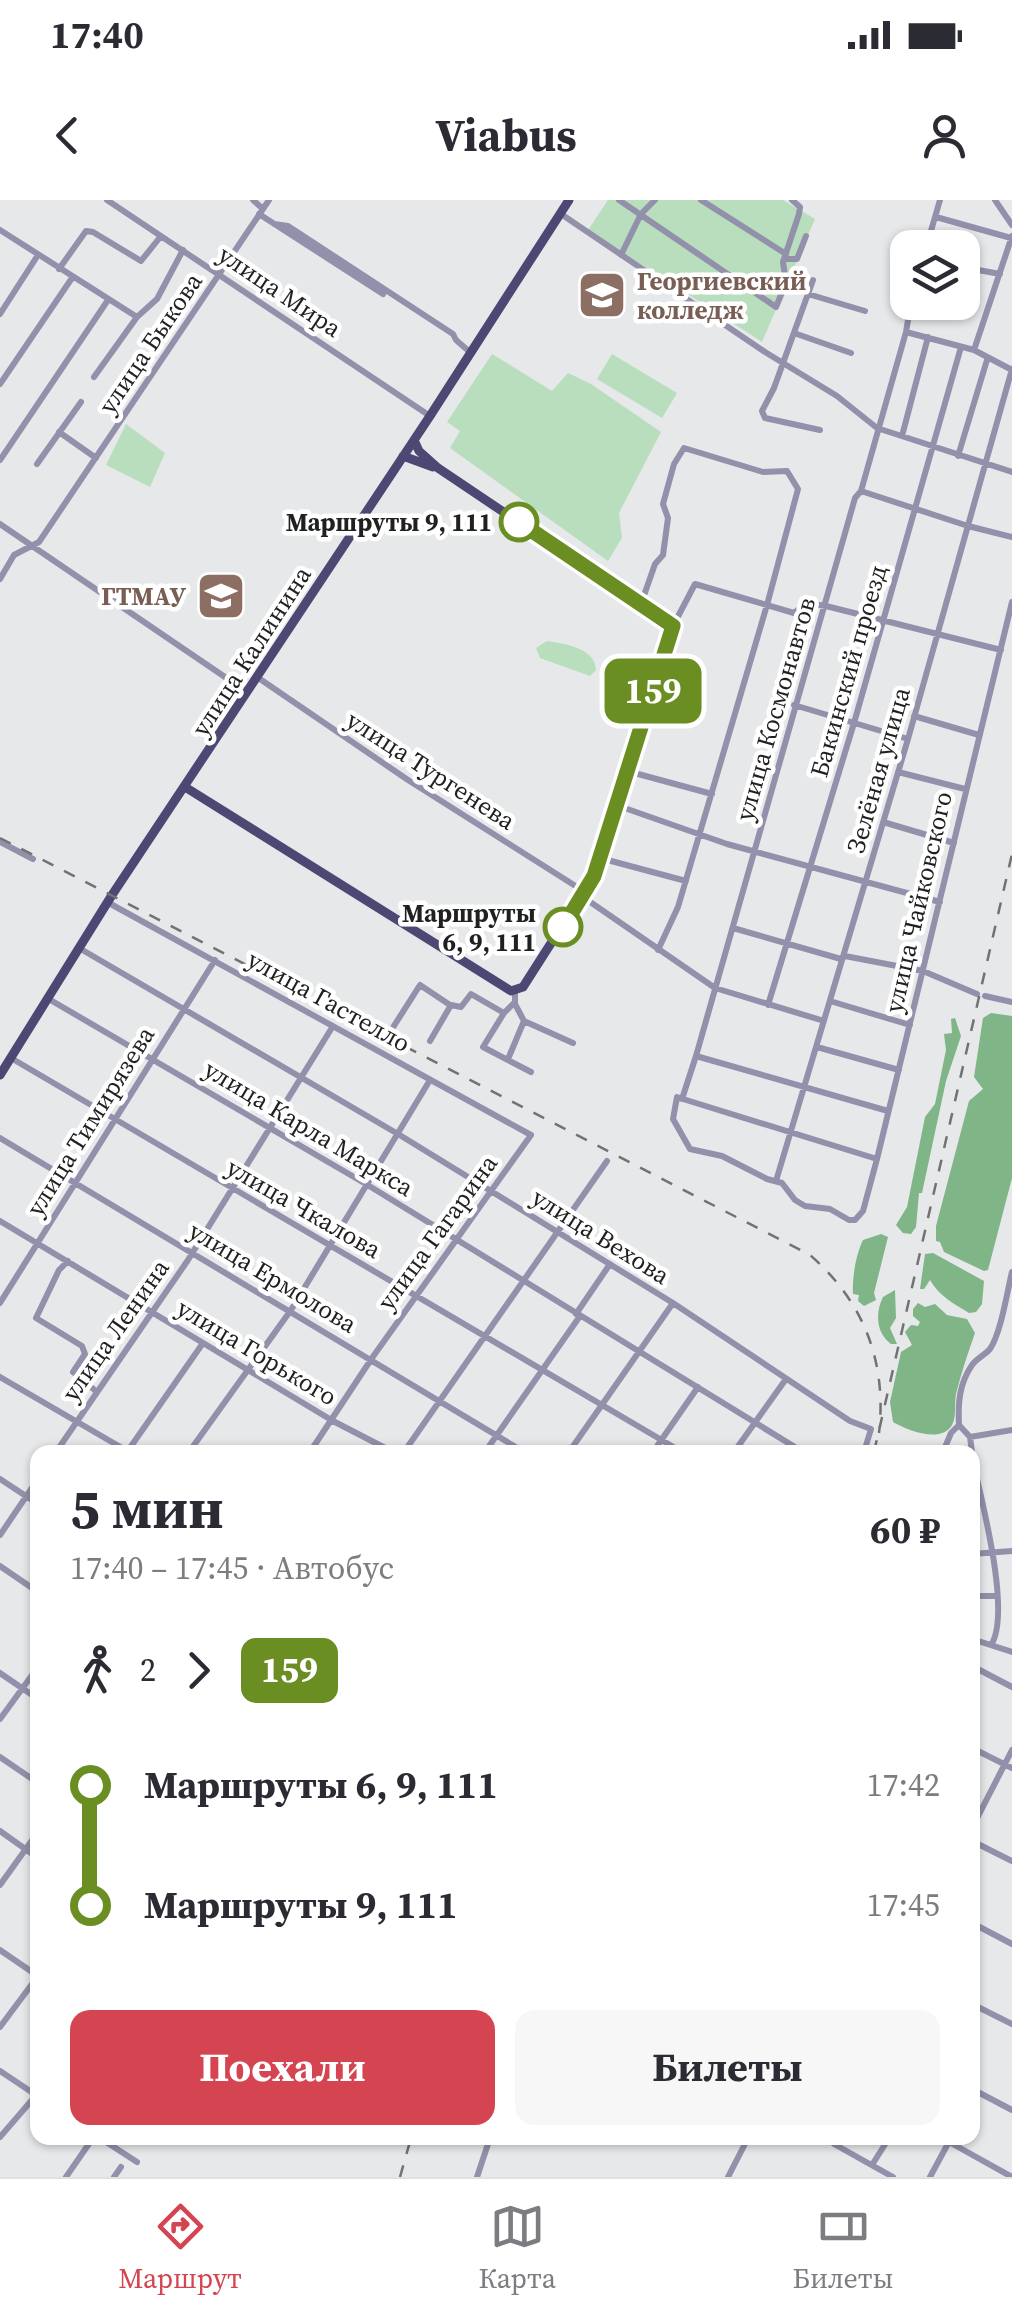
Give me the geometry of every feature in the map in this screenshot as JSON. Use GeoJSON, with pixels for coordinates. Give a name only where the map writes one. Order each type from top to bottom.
{"type":"FeatureCollection","features":[{"type":"Feature","properties":{"kind":"main road","name":"улица Калинина"},"geometry":{"type":"LineString","coordinates":[[0,1075],[107,902],[569,200]]}},
{"type":"Feature","properties":{"kind":"main road"},"geometry":{"type":"LineString","coordinates":[[185,787],[515,997],[584,895],[600,858],[673,626],[438,468],[419,451],[414,440]]}},
{"type":"Feature","properties":{"kind":"main road"},"geometry":{"type":"LineString","coordinates":[[403,456],[438,468]]}},
{"type":"Feature","properties":{"kind":"street","name":"улица Мира"},"geometry":{"type":"LineString","coordinates":[[106,200],[430,416]]}},
{"type":"Feature","properties":{"kind":"street"},"geometry":{"type":"LineString","coordinates":[[253,200],[274,224],[287,228],[453,334],[471,354]]}},
{"type":"Feature","properties":{"kind":"street","name":"улица Быкова"},"geometry":{"type":"LineString","coordinates":[[0,579],[14,555],[39,542],[268,200]]}},
{"type":"Feature","properties":{"kind":"street"},"geometry":{"type":"LineString","coordinates":[[619,200],[776,306],[786,283],[785,256],[800,208],[792,200]]}},
{"type":"Feature","properties":{"kind":"street"},"geometry":{"type":"LineString","coordinates":[[621,255],[642,214],[654,200]]}},
{"type":"Feature","properties":{"kind":"street"},"geometry":{"type":"LineString","coordinates":[[701,200],[785,256],[796,259],[806,236]]}},
{"type":"Feature","properties":{"kind":"street"},"geometry":{"type":"LineString","coordinates":[[932,230],[940,200]]}},
{"type":"Feature","properties":{"kind":"street"},"geometry":{"type":"LineString","coordinates":[[995,200],[1012,225]]}},
{"type":"Feature","properties":{"kind":"street"},"geometry":{"type":"LineString","coordinates":[[561,214],[837,396],[876,428],[1012,472]]}},
{"type":"Feature","properties":{"kind":"street"},"geometry":{"type":"LineString","coordinates":[[936,217],[1011,237],[974,350]]}},
{"type":"Feature","properties":{"kind":"street"},"geometry":{"type":"LineString","coordinates":[[0,230],[137,317]]}},
{"type":"Feature","properties":{"kind":"street"},"geometry":{"type":"LineString","coordinates":[[59,269],[86,231],[141,261],[161,236]]}},
{"type":"Feature","properties":{"kind":"street"},"geometry":{"type":"LineString","coordinates":[[94,378],[137,317],[157,299],[183,250]]}},
{"type":"Feature","properties":{"kind":"street"},"geometry":{"type":"LineString","coordinates":[[0,314],[38,255]]}},
{"type":"Feature","properties":{"kind":"street"},"geometry":{"type":"LineString","coordinates":[[980,270],[1000,274]]}},
{"type":"Feature","properties":{"kind":"street"},"geometry":{"type":"LineString","coordinates":[[0,384],[72,278]]}},
{"type":"Feature","properties":{"kind":"street"},"geometry":{"type":"LineString","coordinates":[[813,280],[762,415],[820,430]]}},
{"type":"Feature","properties":{"kind":"street"},"geometry":{"type":"LineString","coordinates":[[808,294],[865,311]]}},
{"type":"Feature","properties":{"kind":"street"},"geometry":{"type":"LineString","coordinates":[[0,460],[108,300]]}},
{"type":"Feature","properties":{"kind":"street","name":"улица Космонавтов"},"geometry":{"type":"LineString","coordinates":[[682,1099],[908,320]]}},
{"type":"Feature","properties":{"kind":"street"},"geometry":{"type":"LineString","coordinates":[[906,332],[974,350],[1012,370]]}},
{"type":"Feature","properties":{"kind":"street"},"geometry":{"type":"LineString","coordinates":[[794,333],[850,353]]}},
{"type":"Feature","properties":{"kind":"street"},"geometry":{"type":"LineString","coordinates":[[902,436],[928,337]]}},
{"type":"Feature","properties":{"kind":"street","name":"Бакинский проезд"},"geometry":{"type":"LineString","coordinates":[[768,1005],[854,723],[961,347]]}},
{"type":"Feature","properties":{"kind":"street"},"geometry":{"type":"LineString","coordinates":[[958,456],[987,360]]}},
{"type":"Feature","properties":{"kind":"street","name":"Зелёная улица"},"geometry":{"type":"LineString","coordinates":[[776,1181],[908,740],[1012,370]]}},
{"type":"Feature","properties":{"kind":"street","name":"улица Быкова"},"geometry":{"type":"LineString","coordinates":[[37,464],[81,402]]}},
{"type":"Feature","properties":{"kind":"street"},"geometry":{"type":"LineString","coordinates":[[60,432],[96,458]]}},
{"type":"Feature","properties":{"kind":"street"},"geometry":{"type":"LineString","coordinates":[[641,604],[655,564],[663,555],[668,518],[663,504],[674,464],[684,448],[762,472],[787,470],[798,488],[768,606],[686,880],[669,931],[658,950]]}},
{"type":"Feature","properties":{"kind":"street"},"geometry":{"type":"LineString","coordinates":[[861,491],[1012,537]]}},
{"type":"Feature","properties":{"kind":"street"},"geometry":{"type":"LineString","coordinates":[[0,524],[248,692]]}},
{"type":"Feature","properties":{"kind":"street"},"geometry":{"type":"LineString","coordinates":[[673,626],[695,584],[794,614],[806,604],[826,606],[1000,650]]}},
{"type":"Feature","properties":{"kind":"street","name":"улица Чайковского"},"geometry":{"type":"LineString","coordinates":[[776,1181],[794,1200],[806,1206],[830,1209],[850,1220],[856,1220],[862,1211],[878,1159],[1012,602]]}},
{"type":"Feature","properties":{"kind":"street","name":"улица Тургенева"},"geometry":{"type":"LineString","coordinates":[[257,678],[584,895],[716,988],[824,1021]]}},
{"type":"Feature","properties":{"kind":"street"},"geometry":{"type":"LineString","coordinates":[[794,705],[908,740]]}},
{"type":"Feature","properties":{"kind":"street"},"geometry":{"type":"LineString","coordinates":[[914,716],[980,734]]}},
{"type":"Feature","properties":{"kind":"street"},"geometry":{"type":"LineString","coordinates":[[627,771],[712,794]]}},
{"type":"Feature","properties":{"kind":"street"},"geometry":{"type":"LineString","coordinates":[[898,772],[965,790]]}},
{"type":"Feature","properties":{"kind":"street"},"geometry":{"type":"LineString","coordinates":[[616,805],[700,835],[940,902]]}},
{"type":"Feature","properties":{"kind":"street"},"geometry":{"type":"LineString","coordinates":[[883,822],[954,843]]}},
{"type":"Feature","properties":{"kind":"street"},"geometry":{"type":"LineString","coordinates":[[0,842],[34,859]]}},
{"type":"Feature","properties":{"kind":"street"},"geometry":{"type":"LineString","coordinates":[[600,858],[686,880]]}},
{"type":"Feature","properties":{"kind":"street","name":"улица Гастелло"},"geometry":{"type":"LineString","coordinates":[[107,902],[531,1136]]}},
{"type":"Feature","properties":{"kind":"street"},"geometry":{"type":"LineString","coordinates":[[733,928],[841,960],[845,956],[923,970],[981,995],[1012,1002]]}},
{"type":"Feature","properties":{"kind":"street","name":"улица Вехова"},"geometry":{"type":"LineString","coordinates":[[79,948],[398,1134],[673,1303],[850,1421],[871,1429],[866,1445]]}},
{"type":"Feature","properties":{"kind":"street","name":"улица Тимирязева"},"geometry":{"type":"LineString","coordinates":[[0,1303],[216,960]]}},
{"type":"Feature","properties":{"kind":"street"},"geometry":{"type":"LineString","coordinates":[[392,1030],[420,985],[450,1006],[461,1007],[471,994],[504,1013]]}},
{"type":"Feature","properties":{"kind":"street"},"geometry":{"type":"LineString","coordinates":[[515,997],[483,1048],[531,1072]]}},
{"type":"Feature","properties":{"kind":"street"},"geometry":{"type":"LineString","coordinates":[[515,997],[524,1020],[573,1043]]}},
{"type":"Feature","properties":{"kind":"street","name":"улица Карла Маркса"},"geometry":{"type":"LineString","coordinates":[[47,998],[366,1184],[792,1445]]}},
{"type":"Feature","properties":{"kind":"street"},"geometry":{"type":"LineString","coordinates":[[830,1001],[910,1025]]}},
{"type":"Feature","properties":{"kind":"street"},"geometry":{"type":"LineString","coordinates":[[430,1041],[450,1006]]}},
{"type":"Feature","properties":{"kind":"street"},"geometry":{"type":"LineString","coordinates":[[508,1059],[524,1020]]}},
{"type":"Feature","properties":{"kind":"street","name":"улица Ленина"},"geometry":{"type":"LineString","coordinates":[[61,1445],[193,1252],[333,1026]]}},
{"type":"Feature","properties":{"kind":"street"},"geometry":{"type":"LineString","coordinates":[[816,1047],[899,1070]]}},
{"type":"Feature","properties":{"kind":"street"},"geometry":{"type":"LineString","coordinates":[[696,1056],[888,1111]]}},
{"type":"Feature","properties":{"kind":"street","name":"улица Чкалова"},"geometry":{"type":"LineString","coordinates":[[11,1058],[670,1445]]}},
{"type":"Feature","properties":{"kind":"street"},"geometry":{"type":"LineString","coordinates":[[195,1445],[291,1310],[430,1080]]}},
{"type":"Feature","properties":{"kind":"street"},"geometry":{"type":"LineString","coordinates":[[776,1181],[722,1156],[690,1149],[673,1118],[676,1097],[878,1159]]}},
{"type":"Feature","properties":{"kind":"street","name":"улица Гагарина"},"geometry":{"type":"LineString","coordinates":[[315,1445],[372,1358],[531,1136]]}},
{"type":"Feature","properties":{"kind":"street","name":"улица Ермолова"},"geometry":{"type":"LineString","coordinates":[[0,1138],[514,1445]]}},
{"type":"Feature","properties":{"kind":"street"},"geometry":{"type":"LineString","coordinates":[[409,1445],[606,1161]]}},
{"type":"Feature","properties":{"kind":"street","name":"улица Горького"},"geometry":{"type":"LineString","coordinates":[[0,1221],[380,1445]]}},
{"type":"Feature","properties":{"kind":"street"},"geometry":{"type":"LineString","coordinates":[[68,1261],[59,1270],[36,1318],[82,1346],[85,1354],[72,1372],[97,1392]]}},
{"type":"Feature","properties":{"kind":"street"},"geometry":{"type":"LineString","coordinates":[[490,1445],[610,1264]]}},
{"type":"Feature","properties":{"kind":"street"},"geometry":{"type":"LineString","coordinates":[[971,1445],[970,1437],[959,1425],[958,1395],[974,1362],[989,1350],[1012,1272]]}},
{"type":"Feature","properties":{"kind":"street"},"geometry":{"type":"LineString","coordinates":[[574,1445],[673,1303]]}},
{"type":"Feature","properties":{"kind":"street"},"geometry":{"type":"LineString","coordinates":[[133,1445],[203,1343]]}},
{"type":"Feature","properties":{"kind":"street"},"geometry":{"type":"LineString","coordinates":[[0,1377],[115,1445]]}},
{"type":"Feature","properties":{"kind":"street"},"geometry":{"type":"LineString","coordinates":[[739,1445],[786,1379]]}},
{"type":"Feature","properties":{"kind":"street"},"geometry":{"type":"LineString","coordinates":[[658,1445],[698,1387]]}},
{"type":"Feature","properties":{"kind":"street"},"geometry":{"type":"LineString","coordinates":[[946,1445],[959,1425]]}},
{"type":"Feature","properties":{"kind":"street"},"geometry":{"type":"LineString","coordinates":[[970,1437],[1012,1430]]}},
{"type":"Feature","properties":{"kind":"street"},"geometry":{"type":"LineString","coordinates":[[0,1479],[30,1499]]}},
{"type":"Feature","properties":{"kind":"street"},"geometry":{"type":"LineString","coordinates":[[0,1535],[30,1491]]}},
{"type":"Feature","properties":{"kind":"street"},"geometry":{"type":"LineString","coordinates":[[980,1496],[991,1552],[999,1634],[991,1645]]}},
{"type":"Feature","properties":{"kind":"street"},"geometry":{"type":"LineString","coordinates":[[980,1553],[1012,1551]]}},
{"type":"Feature","properties":{"kind":"street"},"geometry":{"type":"LineString","coordinates":[[0,1566],[30,1587]]}},
{"type":"Feature","properties":{"kind":"street"},"geometry":{"type":"LineString","coordinates":[[980,1596],[996,1596]]}},
{"type":"Feature","properties":{"kind":"street"},"geometry":{"type":"LineString","coordinates":[[980,1642],[1012,1652]]}},
{"type":"Feature","properties":{"kind":"street"},"geometry":{"type":"LineString","coordinates":[[980,1670],[1012,1687]]}},
{"type":"Feature","properties":{"kind":"street"},"geometry":{"type":"LineString","coordinates":[[0,1673],[30,1694]]}},
{"type":"Feature","properties":{"kind":"street"},"geometry":{"type":"LineString","coordinates":[[0,1719],[30,1677]]}},
{"type":"Feature","properties":{"kind":"street"},"geometry":{"type":"LineString","coordinates":[[980,1814],[1008,1766],[1012,1750]]}},
{"type":"Feature","properties":{"kind":"street"},"geometry":{"type":"LineString","coordinates":[[980,1752],[1008,1766]]}},
{"type":"Feature","properties":{"kind":"street"},"geometry":{"type":"LineString","coordinates":[[0,1757],[30,1778]]}},
{"type":"Feature","properties":{"kind":"street"},"geometry":{"type":"LineString","coordinates":[[0,1831],[30,1852]]}},
{"type":"Feature","properties":{"kind":"street"},"geometry":{"type":"LineString","coordinates":[[0,1885],[30,1843]]}},
{"type":"Feature","properties":{"kind":"street"},"geometry":{"type":"LineString","coordinates":[[980,1845],[1012,1861]]}},
{"type":"Feature","properties":{"kind":"street"},"geometry":{"type":"LineString","coordinates":[[980,1927],[1012,1944]]}},
{"type":"Feature","properties":{"kind":"street"},"geometry":{"type":"LineString","coordinates":[[0,1950],[30,1971]]}},
{"type":"Feature","properties":{"kind":"street"},"geometry":{"type":"LineString","coordinates":[[0,2027],[30,1987]]}},
{"type":"Feature","properties":{"kind":"street"},"geometry":{"type":"LineString","coordinates":[[980,2008],[1012,2024]]}},
{"type":"Feature","properties":{"kind":"street"},"geometry":{"type":"LineString","coordinates":[[0,2072],[30,2091]]}},
{"type":"Feature","properties":{"kind":"street"},"geometry":{"type":"LineString","coordinates":[[980,2095],[1012,2110]]}},
{"type":"Feature","properties":{"kind":"street"},"geometry":{"type":"LineString","coordinates":[[0,2136],[30,2103]]}},
{"type":"Feature","properties":{"kind":"street"},"geometry":{"type":"LineString","coordinates":[[66,2177],[91,2145]]}},
{"type":"Feature","properties":{"kind":"street"},"geometry":{"type":"LineString","coordinates":[[109,2145],[137,2162]]}},
{"type":"Feature","properties":{"kind":"street"},"geometry":{"type":"LineString","coordinates":[[477,2177],[488,2145]]}},
{"type":"Feature","properties":{"kind":"street"},"geometry":{"type":"LineString","coordinates":[[728,2176],[744,2145]]}},
{"type":"Feature","properties":{"kind":"street"},"geometry":{"type":"LineString","coordinates":[[841,2145],[893,2177]]}},
{"type":"Feature","properties":{"kind":"street"},"geometry":{"type":"LineString","coordinates":[[872,2165],[885,2145]]}},
{"type":"Feature","properties":{"kind":"street"},"geometry":{"type":"LineString","coordinates":[[930,2177],[944,2145]]}},
{"type":"Feature","properties":{"kind":"street"},"geometry":{"type":"LineString","coordinates":[[957,2145],[1012,2177]]}},
{"type":"Feature","properties":{"kind":"street"},"geometry":{"type":"LineString","coordinates":[[114,2177],[121,2167]]}},
{"type":"Feature","properties":{"kind":"green space"},"geometry":{"type":"Polygon","coordinates":[[[608,200],[783,200],[815,219],[762,342],[588,230],[608,200]]]}},
{"type":"Feature","properties":{"kind":"green space"},"geometry":{"type":"Polygon","coordinates":[[[492,354],[552,391],[568,373],[591,384],[661,432],[619,513],[622,538],[608,561],[450,448],[460,431],[447,422],[492,354]]]}},
{"type":"Feature","properties":{"kind":"green space"},"geometry":{"type":"Polygon","coordinates":[[[612,354],[677,393],[662,418],[597,379],[612,354]]]}},
{"type":"Feature","properties":{"kind":"green space"},"geometry":{"type":"Polygon","coordinates":[[[126,424],[165,453],[150,487],[106,465],[126,424]]]}},
{"type":"Feature","properties":{"kind":"green space"},"geometry":{"type":"Polygon","coordinates":[[[547,641],[585,652],[596,670],[590,676],[540,658],[536,648],[547,641]]]}},
{"type":"Feature","properties":{"kind":"green space"},"geometry":{"type":"Polygon","coordinates":[[[991,1013],[1012,1016],[1012,1178],[988,1270],[984,1271],[944,1252],[936,1241],[936,1226],[969,1101],[983,1089],[974,1077],[983,1018],[991,1013]]]}},
{"type":"Feature","properties":{"kind":"green space"},"geometry":{"type":"Polygon","coordinates":[[[955,1018],[961,1036],[919,1193],[916,1227],[911,1234],[903,1233],[896,1225],[907,1207],[925,1117],[935,1104],[946,1050],[944,1034],[952,1033],[951,1019],[955,1018]]]}},
{"type":"Feature","properties":{"kind":"green space"},"geometry":{"type":"Polygon","coordinates":[[[881,1234],[888,1237],[874,1293],[876,1300],[864,1306],[858,1301],[859,1295],[853,1294],[856,1259],[863,1240],[881,1234]]]}},
{"type":"Feature","properties":{"kind":"green space"},"geometry":{"type":"Polygon","coordinates":[[[933,1253],[984,1281],[982,1304],[976,1312],[969,1313],[952,1302],[930,1280],[920,1289],[925,1254],[933,1253]]]}},
{"type":"Feature","properties":{"kind":"green space"},"geometry":{"type":"Polygon","coordinates":[[[895,1290],[896,1318],[890,1328],[897,1344],[891,1344],[882,1334],[878,1316],[883,1297],[895,1290]]]}},
{"type":"Feature","properties":{"kind":"green space"},"geometry":{"type":"Polygon","coordinates":[[[918,1303],[925,1307],[935,1304],[947,1315],[967,1319],[975,1333],[956,1394],[954,1421],[940,1434],[915,1431],[893,1422],[890,1402],[901,1352],[912,1345],[905,1332],[920,1322],[913,1316],[918,1303]]]}},
{"type":"Feature","properties":{"kind":"railway"},"geometry":{"type":"LineString","coordinates":[[0,838],[810,1255],[845,1293],[868,1335],[879,1382],[879,1433]]}},
{"type":"Feature","properties":{"kind":"railway"},"geometry":{"type":"LineString","coordinates":[[876,1445],[1012,854]]}},
{"type":"Feature","properties":{"kind":"railway"},"geometry":{"type":"LineString","coordinates":[[400,2177],[409,2145]]}},
{"type":"Feature","properties":{"kind":"bus line","name":"159"},"geometry":{"type":"LineString","coordinates":[[519,522],[673,626],[594,876],[563,927]]}},
{"type":"Feature","properties":{"kind":"place","name":"Георгиевский колледж"},"geometry":{"type":"Point","coordinates":[602,295]}},
{"type":"Feature","properties":{"kind":"place","name":"Маршруты 9, 111"},"geometry":{"type":"Point","coordinates":[519,522]}},
{"type":"Feature","properties":{"kind":"place","name":"ГТМАУ"},"geometry":{"type":"Point","coordinates":[221,596]}},
{"type":"Feature","properties":{"kind":"place","name":"Маршруты 6, 9, 111"},"geometry":{"type":"Point","coordinates":[563,927]}}]}
